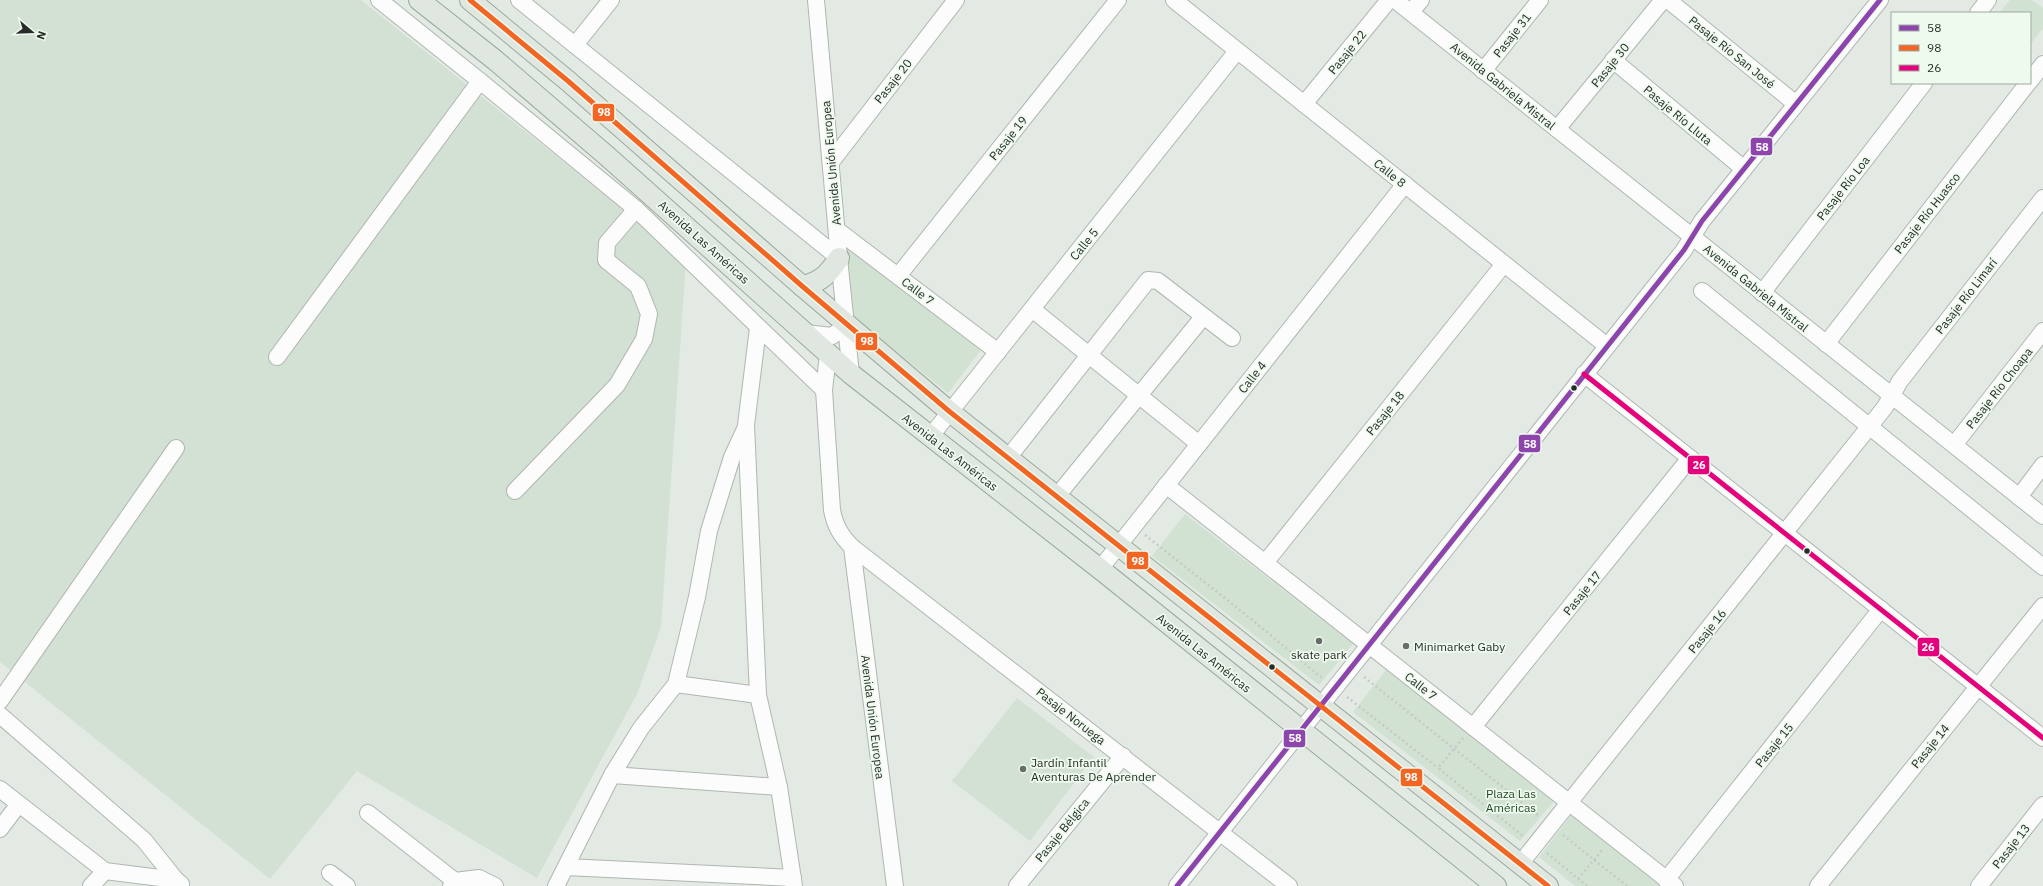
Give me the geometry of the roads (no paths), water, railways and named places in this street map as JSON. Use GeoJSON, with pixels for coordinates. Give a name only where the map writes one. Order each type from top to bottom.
{"type":"FeatureCollection","features":[{"type":"Feature","properties":{"kind":"main road","name":"Avenida Las Américas"},"geometry":{"type":"LineString","coordinates":[[419,0],[495,60],[607,156],[851,374],[1100,569],[1496,886]]}},
{"type":"Feature","properties":{"kind":"main road"},"geometry":{"type":"LineString","coordinates":[[470,0],[664,163],[802,286],[950,412],[1548,886]]}},
{"type":"Feature","properties":{"kind":"main road"},"geometry":{"type":"LineString","coordinates":[[802,286],[812,285],[823,279],[839,258]]}},
{"type":"Feature","properties":{"kind":"street"},"geometry":{"type":"LineString","coordinates":[[379,0],[636,209],[824,390]]}},
{"type":"Feature","properties":{"kind":"street"},"geometry":{"type":"LineString","coordinates":[[519,0],[839,258]]}},
{"type":"Feature","properties":{"kind":"street"},"geometry":{"type":"LineString","coordinates":[[575,45],[611,0]]}},
{"type":"Feature","properties":{"kind":"street","name":"Avenida Unión Europea"},"geometry":{"type":"LineString","coordinates":[[816,0],[851,374]]}},
{"type":"Feature","properties":{"kind":"street","name":"Pasaje 20"},"geometry":{"type":"LineString","coordinates":[[831,162],[956,0]]}},
{"type":"Feature","properties":{"kind":"street","name":"Pasaje 19"},"geometry":{"type":"LineString","coordinates":[[898,276],[1118,0]]}},
{"type":"Feature","properties":{"kind":"street","name":"Calle 8"},"geometry":{"type":"LineString","coordinates":[[1174,0],[1607,346]]}},
{"type":"Feature","properties":{"kind":"street","name":"Pasaje 22"},"geometry":{"type":"LineString","coordinates":[[1304,104],[1389,0]]}},
{"type":"Feature","properties":{"kind":"street","name":"Avenida Gabriela Mistral"},"geometry":{"type":"LineString","coordinates":[[1395,0],[2043,516]]}},
{"type":"Feature","properties":{"kind":"street"},"geometry":{"type":"LineString","coordinates":[[1410,12],[1421,0]]}},
{"type":"Feature","properties":{"kind":"street","name":"Pasaje 31"},"geometry":{"type":"LineString","coordinates":[[1483,71],[1540,0]]}},
{"type":"Feature","properties":{"kind":"street","name":"Pasaje 30"},"geometry":{"type":"LineString","coordinates":[[1557,130],[1663,0]]}},
{"type":"Feature","properties":{"kind":"street","name":"Pasaje Río San José"},"geometry":{"type":"LineString","coordinates":[[1668,0],[1796,104]]}},
{"type":"Feature","properties":{"kind":"street"},"geometry":{"type":"LineString","coordinates":[[1177,886],[1368,644],[1607,346],[1692,237],[1702,221],[1880,0]]}},
{"type":"Feature","properties":{"kind":"street"},"geometry":{"type":"LineString","coordinates":[[1979,12],[1988,0]]}},
{"type":"Feature","properties":{"kind":"street","name":"Calle 5"},"geometry":{"type":"LineString","coordinates":[[930,437],[1237,51]]}},
{"type":"Feature","properties":{"kind":"street","name":"Pasaje Río Lluta"},"geometry":{"type":"LineString","coordinates":[[1613,60],[1744,169]]}},
{"type":"Feature","properties":{"kind":"street"},"geometry":{"type":"LineString","coordinates":[[2031,80],[2043,64]]}},
{"type":"Feature","properties":{"kind":"street"},"geometry":{"type":"LineString","coordinates":[[277,357],[480,81]]}},
{"type":"Feature","properties":{"kind":"street","name":"Pasaje Río Loa"},"geometry":{"type":"LineString","coordinates":[[1762,293],[1923,84]]}},
{"type":"Feature","properties":{"kind":"street","name":"Pasaje Río Huasco"},"geometry":{"type":"LineString","coordinates":[[1826,344],[2027,84]]}},
{"type":"Feature","properties":{"kind":"street","name":"Calle 4"},"geometry":{"type":"LineString","coordinates":[[1100,569],[1405,184]]}},
{"type":"Feature","properties":{"kind":"street","name":"Pasaje Río Limarí"},"geometry":{"type":"LineString","coordinates":[[1891,396],[1900,380],[2043,198]]}},
{"type":"Feature","properties":{"kind":"street"},"geometry":{"type":"LineString","coordinates":[[514,491],[617,385],[644,339],[649,314],[638,286],[606,260],[607,242],[636,209]]}},
{"type":"Feature","properties":{"kind":"street","name":"Calle 7"},"geometry":{"type":"LineString","coordinates":[[837,230],[998,352]]}},
{"type":"Feature","properties":{"kind":"street","name":"Pasaje 18"},"geometry":{"type":"LineString","coordinates":[[1265,563],[1504,264]]}},
{"type":"Feature","properties":{"kind":"street"},"geometry":{"type":"LineString","coordinates":[[1008,458],[1148,280],[1158,281],[1232,338]]}},
{"type":"Feature","properties":{"kind":"street"},"geometry":{"type":"LineString","coordinates":[[1702,291],[2043,567]]}},
{"type":"Feature","properties":{"kind":"street"},"geometry":{"type":"LineString","coordinates":[[1032,309],[1199,444]]}},
{"type":"Feature","properties":{"kind":"street"},"geometry":{"type":"LineString","coordinates":[[1057,496],[1202,316]]}},
{"type":"Feature","properties":{"kind":"street"},"geometry":{"type":"LineString","coordinates":[[805,333],[832,336],[847,325]]}},
{"type":"Feature","properties":{"kind":"street"},"geometry":{"type":"LineString","coordinates":[[566,867],[793,882],[779,787],[758,695],[746,425],[758,328]]}},
{"type":"Feature","properties":{"kind":"street","name":"Pasaje Río Choapa"},"geometry":{"type":"LineString","coordinates":[[1954,445],[2043,331]]}},
{"type":"Feature","properties":{"kind":"street","name":"Pasaje Noruega"},"geometry":{"type":"LineString","coordinates":[[828,354],[824,390],[834,524],[842,537],[852,547],[1289,886]]}},
{"type":"Feature","properties":{"kind":"street"},"geometry":{"type":"LineString","coordinates":[[1584,374],[2043,738]]}},
{"type":"Feature","properties":{"kind":"street","name":"Pasaje 16"},"geometry":{"type":"LineString","coordinates":[[1520,864],[1870,426],[1885,407],[1891,396]]}},
{"type":"Feature","properties":{"kind":"street"},"geometry":{"type":"LineString","coordinates":[[556,886],[612,775],[641,728],[676,684],[697,597],[709,531],[732,457],[746,425]]}},
{"type":"Feature","properties":{"kind":"street"},"geometry":{"type":"LineString","coordinates":[[0,701],[176,448]]}},
{"type":"Feature","properties":{"kind":"street","name":"Pasaje 17"},"geometry":{"type":"LineString","coordinates":[[1473,727],[1690,458]]}},
{"type":"Feature","properties":{"kind":"street"},"geometry":{"type":"LineString","coordinates":[[2019,497],[2043,465]]}},
{"type":"Feature","properties":{"kind":"street","name":"Calle 7"},"geometry":{"type":"LineString","coordinates":[[1166,485],[1671,883]]}},
{"type":"Feature","properties":{"kind":"street","name":"Avenida Unión Europea"},"geometry":{"type":"LineString","coordinates":[[852,547],[894,886]]}},
{"type":"Feature","properties":{"kind":"street","name":"Pasaje 14"},"geometry":{"type":"LineString","coordinates":[[1818,886],[2043,606]]}},
{"type":"Feature","properties":{"kind":"street","name":"Pasaje 15"},"geometry":{"type":"LineString","coordinates":[[1671,883],[1881,610]]}},
{"type":"Feature","properties":{"kind":"street"},"geometry":{"type":"LineString","coordinates":[[676,684],[758,695]]}},
{"type":"Feature","properties":{"kind":"street"},"geometry":{"type":"LineString","coordinates":[[0,715],[144,840],[180,883]]}},
{"type":"Feature","properties":{"kind":"street","name":"Pasaje Bélgica"},"geometry":{"type":"LineString","coordinates":[[1017,886],[1123,756]]}},
{"type":"Feature","properties":{"kind":"street"},"geometry":{"type":"LineString","coordinates":[[612,775],[779,787]]}},
{"type":"Feature","properties":{"kind":"street"},"geometry":{"type":"LineString","coordinates":[[0,789],[18,805],[105,871],[180,883]]}},
{"type":"Feature","properties":{"kind":"street"},"geometry":{"type":"LineString","coordinates":[[0,829],[18,805]]}},
{"type":"Feature","properties":{"kind":"street","name":"Pasaje 13"},"geometry":{"type":"LineString","coordinates":[[1979,886],[2043,805]]}},
{"type":"Feature","properties":{"kind":"street"},"geometry":{"type":"LineString","coordinates":[[368,813],[453,884],[479,878],[494,886]]}},
{"type":"Feature","properties":{"kind":"street"},"geometry":{"type":"LineString","coordinates":[[91,886],[105,871]]}},
{"type":"Feature","properties":{"kind":"street"},"geometry":{"type":"LineString","coordinates":[[330,873],[347,886]]}},
{"type":"Feature","properties":{"kind":"place","name":"skate park"},"geometry":{"type":"Point","coordinates":[1319,641]}},
{"type":"Feature","properties":{"kind":"place","name":"Minimarket Gaby"},"geometry":{"type":"Point","coordinates":[1406,646]}},
{"type":"Feature","properties":{"kind":"place","name":"Jardín Infantil Aventuras De Aprender"},"geometry":{"type":"Point","coordinates":[1023,769]}},
{"type":"Feature","properties":{"kind":"park label","name":"Plaza Las Américas"},"geometry":{"type":"Point","coordinates":[1511,800]}}]}
